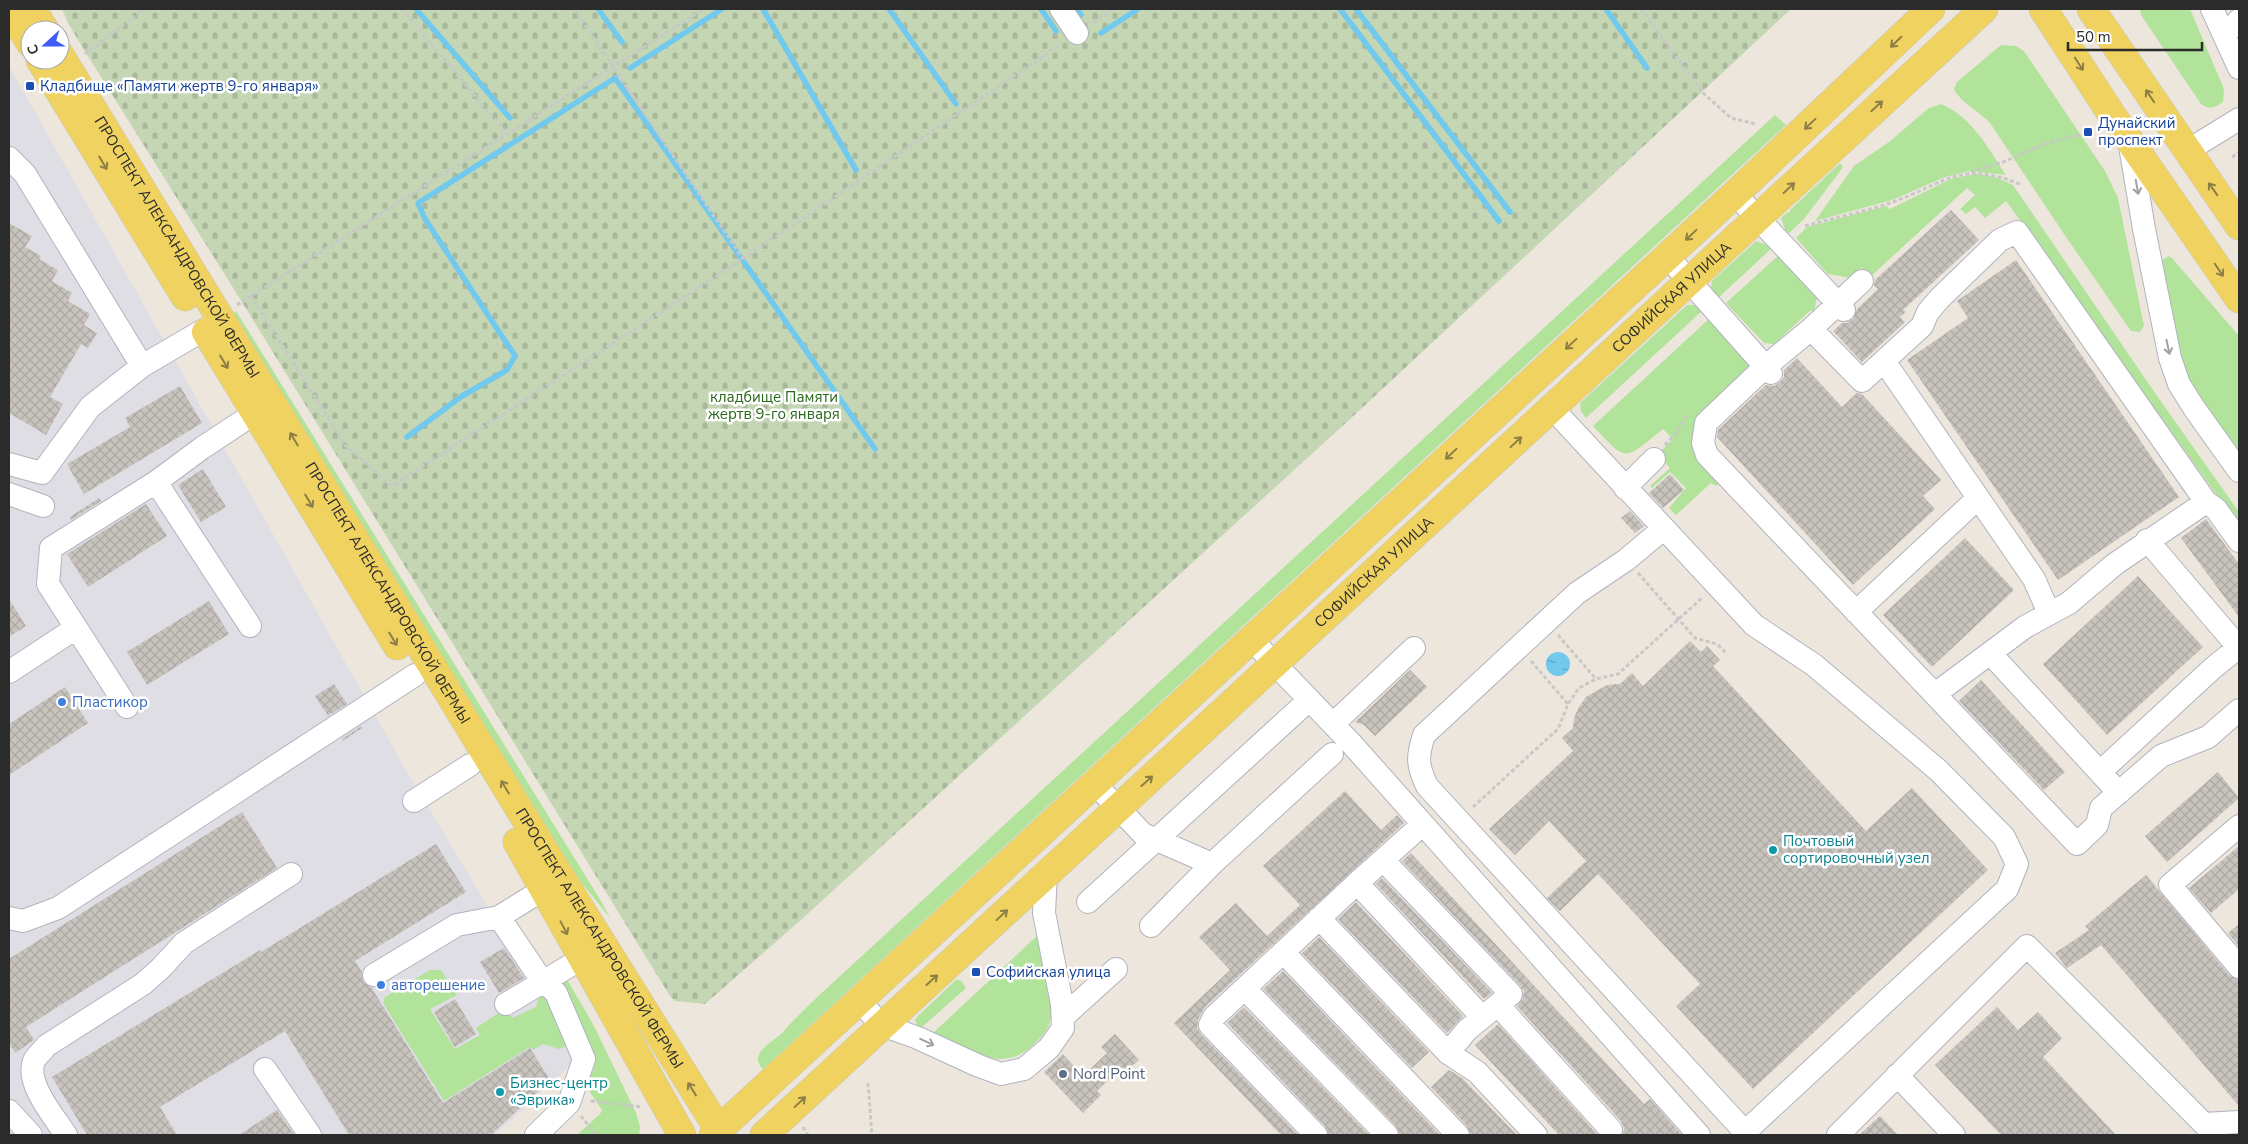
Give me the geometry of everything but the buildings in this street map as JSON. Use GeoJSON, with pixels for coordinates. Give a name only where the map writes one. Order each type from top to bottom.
{"type":"FeatureCollection","features":[{"type":"Feature","properties":{"kind":"main road"},"geometry":{"type":"LineString","coordinates":[[9,9],[20,27]]}},
{"type":"Feature","properties":{"kind":"main road"},"geometry":{"type":"LineString","coordinates":[[32,9],[39,20]]}},
{"type":"Feature","properties":{"kind":"main road"},"geometry":{"type":"LineString","coordinates":[[718,1134],[1094,783],[1735,194],[1931,9]]}},
{"type":"Feature","properties":{"kind":"main road","name":"СОФИЙСКАЯ УЛИЦА"},"geometry":{"type":"LineString","coordinates":[[764,1135],[1984,9]]}},
{"type":"Feature","properties":{"kind":"main road"},"geometry":{"type":"LineString","coordinates":[[2043,9],[2239,300]]}},
{"type":"Feature","properties":{"kind":"main road"},"geometry":{"type":"LineString","coordinates":[[2092,9],[2239,226]]}},
{"type":"Feature","properties":{"kind":"main road","name":"ПРОСПЕКТ АЛЕКСАНДРОВСКОЙ ФЕРМЫ"},"geometry":{"type":"LineString","coordinates":[[73,54],[213,324],[255,413],[544,889],[581,959],[682,1135]]}},
{"type":"Feature","properties":{"kind":"main road","name":"ПРОСПЕКТ АЛЕКСАНДРОВСКОЙ ФЕРМЫ"},"geometry":{"type":"LineString","coordinates":[[47,70],[213,324],[549,858],[718,1134]]}},
{"type":"Feature","properties":{"kind":"street"},"geometry":{"type":"LineString","coordinates":[[1061,9],[1077,33]]}},
{"type":"Feature","properties":{"kind":"street"},"geometry":{"type":"LineString","coordinates":[[2212,9],[2232,27],[2239,68]]}},
{"type":"Feature","properties":{"kind":"street"},"geometry":{"type":"LineString","coordinates":[[2187,151],[2239,119]]}},
{"type":"Feature","properties":{"kind":"street"},"geometry":{"type":"LineString","coordinates":[[2129,139],[2144,229],[2170,358],[2179,384],[2239,472]]}},
{"type":"Feature","properties":{"kind":"street"},"geometry":{"type":"LineString","coordinates":[[9,158],[25,174],[142,366]]}},
{"type":"Feature","properties":{"kind":"street"},"geometry":{"type":"LineString","coordinates":[[1735,194],[1841,307]]}},
{"type":"Feature","properties":{"kind":"street"},"geometry":{"type":"LineString","coordinates":[[1810,330],[1862,381],[1922,326],[1928,312],[1940,298],[2000,240],[2017,232],[2206,502],[2216,509],[2239,541]]}},
{"type":"Feature","properties":{"kind":"street"},"geometry":{"type":"LineString","coordinates":[[1667,256],[1768,370]]}},
{"type":"Feature","properties":{"kind":"street"},"geometry":{"type":"LineString","coordinates":[[1862,281],[1841,307],[1810,330],[1768,370],[1706,423],[1703,443],[1708,455],[2077,844],[2097,825],[2101,808],[2161,756],[2208,737],[2239,710]]}},
{"type":"Feature","properties":{"kind":"street"},"geometry":{"type":"LineString","coordinates":[[9,464],[42,473],[90,407],[142,366],[213,324]]}},
{"type":"Feature","properties":{"kind":"street"},"geometry":{"type":"LineString","coordinates":[[1884,361],[2034,579],[2049,613]]}},
{"type":"Feature","properties":{"kind":"street"},"geometry":{"type":"LineString","coordinates":[[1552,408],[1754,625],[1814,665],[1940,772],[2004,837],[2018,864],[2007,889],[1745,1132],[1427,786],[1418,769],[1418,753],[1424,735],[1577,593],[1626,560],[1663,529]]}},
{"type":"Feature","properties":{"kind":"street"},"geometry":{"type":"LineString","coordinates":[[127,708],[48,584],[52,548],[156,482],[202,448],[255,413]]}},
{"type":"Feature","properties":{"kind":"street"},"geometry":{"type":"LineString","coordinates":[[1625,488],[1654,459]]}},
{"type":"Feature","properties":{"kind":"street"},"geometry":{"type":"LineString","coordinates":[[156,482],[250,626]]}},
{"type":"Feature","properties":{"kind":"street"},"geometry":{"type":"LineString","coordinates":[[9,494],[42,506]]}},
{"type":"Feature","properties":{"kind":"street"},"geometry":{"type":"LineString","coordinates":[[1856,612],[1978,498]]}},
{"type":"Feature","properties":{"kind":"street"},"geometry":{"type":"LineString","coordinates":[[1935,694],[2025,627],[2069,603],[2147,540],[2206,502]]}},
{"type":"Feature","properties":{"kind":"street"},"geometry":{"type":"LineString","coordinates":[[2100,772],[2213,668],[2239,647],[2147,540]]}},
{"type":"Feature","properties":{"kind":"street"},"geometry":{"type":"LineString","coordinates":[[9,672],[76,628]]}},
{"type":"Feature","properties":{"kind":"street"},"geometry":{"type":"LineString","coordinates":[[1251,639],[1333,724],[1699,1135]]}},
{"type":"Feature","properties":{"kind":"street"},"geometry":{"type":"LineString","coordinates":[[1333,724],[1414,648]]}},
{"type":"Feature","properties":{"kind":"street"},"geometry":{"type":"LineString","coordinates":[[1990,653],[2119,793]]}},
{"type":"Feature","properties":{"kind":"street"},"geometry":{"type":"LineString","coordinates":[[9,918],[23,921],[58,908],[415,675]]}},
{"type":"Feature","properties":{"kind":"street"},"geometry":{"type":"LineString","coordinates":[[1088,902],[1310,700]]}},
{"type":"Feature","properties":{"kind":"street"},"geometry":{"type":"LineString","coordinates":[[1151,926],[1212,864],[1332,754]]}},
{"type":"Feature","properties":{"kind":"street"},"geometry":{"type":"LineString","coordinates":[[414,801],[470,765]]}},
{"type":"Feature","properties":{"kind":"street"},"geometry":{"type":"LineString","coordinates":[[1094,783],[1143,834],[1212,864]]}},
{"type":"Feature","properties":{"kind":"street"},"geometry":{"type":"LineString","coordinates":[[1316,1135],[1210,1025],[1214,1017],[1356,883],[1423,824]]}},
{"type":"Feature","properties":{"kind":"street"},"geometry":{"type":"LineString","coordinates":[[2239,826],[2170,885],[2239,967]]}},
{"type":"Feature","properties":{"kind":"street"},"geometry":{"type":"LineString","coordinates":[[1383,860],[1510,994],[1467,1030],[1448,1053]]}},
{"type":"Feature","properties":{"kind":"street"},"geometry":{"type":"LineString","coordinates":[[859,1001],[882,1025],[918,1038],[1001,1074],[1024,1069],[1049,1048],[1063,1028],[1062,1004],[1044,913],[1046,873]]}},
{"type":"Feature","properties":{"kind":"street"},"geometry":{"type":"LineString","coordinates":[[66,1135],[36,1087],[32,1074],[34,1060],[46,1046],[143,984],[184,943],[291,874]]}},
{"type":"Feature","properties":{"kind":"street"},"geometry":{"type":"LineString","coordinates":[[1356,883],[1490,1011],[1610,1130]]}},
{"type":"Feature","properties":{"kind":"street"},"geometry":{"type":"LineString","coordinates":[[374,975],[457,925],[499,917],[544,889]]}},
{"type":"Feature","properties":{"kind":"street"},"geometry":{"type":"LineString","coordinates":[[499,917],[538,975],[556,993],[584,1059],[569,1103],[536,1135]]}},
{"type":"Feature","properties":{"kind":"street"},"geometry":{"type":"LineString","coordinates":[[1319,918],[1448,1053],[1477,1072],[1536,1135]]}},
{"type":"Feature","properties":{"kind":"street"},"geometry":{"type":"LineString","coordinates":[[1838,1135],[2027,946],[2203,1130],[2239,1122]]}},
{"type":"Feature","properties":{"kind":"street"},"geometry":{"type":"LineString","coordinates":[[1283,952],[1458,1135]]}},
{"type":"Feature","properties":{"kind":"street"},"geometry":{"type":"LineString","coordinates":[[506,1004],[581,959]]}},
{"type":"Feature","properties":{"kind":"street"},"geometry":{"type":"LineString","coordinates":[[1063,1016],[1116,969]]}},
{"type":"Feature","properties":{"kind":"street"},"geometry":{"type":"LineString","coordinates":[[1245,989],[1387,1135]]}},
{"type":"Feature","properties":{"kind":"street"},"geometry":{"type":"LineString","coordinates":[[265,1069],[310,1135]]}},
{"type":"Feature","properties":{"kind":"street"},"geometry":{"type":"LineString","coordinates":[[1897,1075],[1954,1135]]}},
{"type":"Feature","properties":{"kind":"street"},"geometry":{"type":"LineString","coordinates":[[9,1111],[31,1135]]}},
{"type":"Feature","properties":{"kind":"path"},"geometry":{"type":"LineString","coordinates":[[73,54],[144,9]]}},
{"type":"Feature","properties":{"kind":"path"},"geometry":{"type":"LineString","coordinates":[[402,9],[507,134]]}},
{"type":"Feature","properties":{"kind":"path"},"geometry":{"type":"LineString","coordinates":[[574,9],[743,259]]}},
{"type":"Feature","properties":{"kind":"path"},"geometry":{"type":"LineString","coordinates":[[242,302],[704,9]]}},
{"type":"Feature","properties":{"kind":"path"},"geometry":{"type":"LineString","coordinates":[[251,296],[346,446],[392,486],[743,259],[1114,9]]}},
{"type":"Feature","properties":{"kind":"path"},"geometry":{"type":"LineString","coordinates":[[1641,9],[1703,93],[1731,118],[1756,124]]}},
{"type":"Feature","properties":{"kind":"path"},"geometry":{"type":"LineString","coordinates":[[1804,226],[1890,203],[1952,176],[1970,173],[2006,160],[2035,146],[2060,138],[2086,134]]}},
{"type":"Feature","properties":{"kind":"path"},"geometry":{"type":"LineString","coordinates":[[2232,157],[2239,152]]}},
{"type":"Feature","properties":{"kind":"path"},"geometry":{"type":"LineString","coordinates":[[1970,173],[1999,176],[2022,185]]}},
{"type":"Feature","properties":{"kind":"path"},"geometry":{"type":"LineString","coordinates":[[1626,560],[1695,638],[1717,644],[1726,653]]}},
{"type":"Feature","properties":{"kind":"path"},"geometry":{"type":"LineString","coordinates":[[1459,820],[1558,729],[1568,704],[1579,688],[1596,679],[1618,674],[1706,594],[1707,576]]}},
{"type":"Feature","properties":{"kind":"path"},"geometry":{"type":"LineString","coordinates":[[1551,641],[1558,635],[1596,679]]}},
{"type":"Feature","properties":{"kind":"path"},"geometry":{"type":"LineString","coordinates":[[1537,654],[1530,660],[1568,704]]}},
{"type":"Feature","properties":{"kind":"path"},"geometry":{"type":"LineString","coordinates":[[868,1082],[872,1135]]}},
{"type":"Feature","properties":{"kind":"path"},"geometry":{"type":"LineString","coordinates":[[570,1097],[616,1106],[642,1108]]}},
{"type":"Feature","properties":{"kind":"shaded area"},"geometry":{"type":"Polygon","coordinates":[[[9,66],[406,770],[578,1058],[495,1135],[9,1135],[9,66]]]}},
{"type":"Feature","properties":{"kind":"green space","name":"кладбище Памяти жертв 9-го января"},"geometry":{"type":"Polygon","coordinates":[[[62,9],[1791,9],[1362,408],[802,919],[705,1004],[675,1001],[670,996],[242,302],[86,53],[70,26],[70,20],[67,20],[62,9]]]}},
{"type":"Feature","properties":{"kind":"green space"},"geometry":{"type":"Polygon","coordinates":[[[2140,9],[2190,9],[2224,89],[2223,102],[2212,108],[2201,104],[2141,15],[2140,9]]]}},
{"type":"Feature","properties":{"kind":"green space"},"geometry":{"type":"Polygon","coordinates":[[[2001,45],[2016,46],[2024,51],[2105,171],[2118,198],[2144,326],[2140,332],[2131,331],[1990,123],[1960,98],[1954,89],[1957,82],[2001,45]]]}},
{"type":"Feature","properties":{"kind":"green space"},"geometry":{"type":"Polygon","coordinates":[[[1941,104],[1962,117],[1970,125],[1986,144],[2006,175],[1970,171],[1945,177],[1892,200],[1815,221],[1854,166],[1889,142],[1929,108],[1941,104]]]}},
{"type":"Feature","properties":{"kind":"green space"},"geometry":{"type":"Polygon","coordinates":[[[1775,115],[1786,125],[763,1069],[758,1061],[761,1051],[781,1034],[815,999],[1775,115]]]}},
{"type":"Feature","properties":{"kind":"green space"},"geometry":{"type":"Polygon","coordinates":[[[1840,163],[1843,167],[1841,170],[1804,219],[1787,235],[1781,218],[1788,212],[1790,213],[1790,210],[1840,163]]]}},
{"type":"Feature","properties":{"kind":"green space"},"geometry":{"type":"Polygon","coordinates":[[[1977,174],[1995,177],[2013,185],[2239,512],[2239,526],[2006,201],[1985,218],[1975,207],[1966,214],[1960,209],[1975,195],[1967,188],[1870,277],[1861,268],[1851,278],[1828,274],[1796,238],[1807,227],[1886,206],[1890,209],[1953,178],[1977,174]]]}},
{"type":"Feature","properties":{"kind":"green space"},"geometry":{"type":"Polygon","coordinates":[[[1756,241],[1773,247],[1718,298],[1711,288],[1712,281],[1756,241]]]}},
{"type":"Feature","properties":{"kind":"green space"},"geometry":{"type":"Polygon","coordinates":[[[1780,254],[1817,297],[1814,313],[1811,310],[1774,344],[1764,343],[1726,303],[1780,254]]]}},
{"type":"Feature","properties":{"kind":"green space"},"geometry":{"type":"Polygon","coordinates":[[[2169,256],[2239,336],[2239,453],[2189,380],[2179,351],[2161,261],[2169,256]]]}},
{"type":"Feature","properties":{"kind":"green space"},"geometry":{"type":"Polygon","coordinates":[[[1687,305],[1694,305],[1703,310],[1586,418],[1581,411],[1580,403],[1687,305]]]}},
{"type":"Feature","properties":{"kind":"green space"},"geometry":{"type":"Polygon","coordinates":[[[236,311],[610,918],[559,855],[235,322],[234,313],[236,311]]]}},
{"type":"Feature","properties":{"kind":"green space"},"geometry":{"type":"Polygon","coordinates":[[[1710,318],[1750,365],[1749,372],[1706,414],[1720,482],[1716,486],[1711,483],[1676,515],[1669,508],[1686,488],[1670,472],[1652,488],[1650,486],[1670,468],[1658,454],[1673,439],[1663,429],[1633,452],[1626,453],[1620,452],[1613,447],[1593,426],[1710,318]]]}},
{"type":"Feature","properties":{"kind":"green space"},"geometry":{"type":"Polygon","coordinates":[[[1039,934],[1052,1014],[1047,1028],[1032,1046],[1020,1054],[1008,1058],[995,1059],[970,1052],[932,1034],[1039,934]]]}},
{"type":"Feature","properties":{"kind":"green space"},"geometry":{"type":"Polygon","coordinates":[[[430,970],[441,970],[457,995],[430,1009],[455,1049],[480,1035],[476,1028],[506,1008],[512,1018],[536,1007],[539,996],[545,992],[573,1043],[559,1049],[543,1044],[533,1050],[530,1047],[444,1101],[383,1003],[385,997],[430,970]]]}},
{"type":"Feature","properties":{"kind":"green space"},"geometry":{"type":"Polygon","coordinates":[[[957,979],[966,988],[921,1028],[918,1027],[915,1020],[917,1017],[957,979]]]}},
{"type":"Feature","properties":{"kind":"green space"},"geometry":{"type":"Polygon","coordinates":[[[568,981],[594,1026],[636,1113],[640,1127],[639,1135],[577,1135],[602,1110],[586,1086],[594,1069],[559,983],[568,981]]]}},
{"type":"Feature","properties":{"kind":"water"},"geometry":{"type":"Polygon","coordinates":[[[1558,652],[1566,656],[1570,664],[1566,672],[1558,676],[1550,672],[1546,664],[1550,656],[1558,652]]]}},
{"type":"Feature","properties":{"kind":"waterway"},"geometry":{"type":"LineString","coordinates":[[416,9],[510,118]]}},
{"type":"Feature","properties":{"kind":"waterway"},"geometry":{"type":"LineString","coordinates":[[598,9],[622,42]]}},
{"type":"Feature","properties":{"kind":"waterway"},"geometry":{"type":"LineString","coordinates":[[630,68],[722,9]]}},
{"type":"Feature","properties":{"kind":"waterway"},"geometry":{"type":"LineString","coordinates":[[763,9],[856,170]]}},
{"type":"Feature","properties":{"kind":"waterway"},"geometry":{"type":"LineString","coordinates":[[889,9],[956,104]]}},
{"type":"Feature","properties":{"kind":"waterway"},"geometry":{"type":"LineString","coordinates":[[1041,9],[1056,31]]}},
{"type":"Feature","properties":{"kind":"waterway"},"geometry":{"type":"LineString","coordinates":[[1077,9],[1081,15]]}},
{"type":"Feature","properties":{"kind":"waterway"},"geometry":{"type":"LineString","coordinates":[[1101,33],[1138,9]]}},
{"type":"Feature","properties":{"kind":"waterway"},"geometry":{"type":"LineString","coordinates":[[1340,9],[1499,221]]}},
{"type":"Feature","properties":{"kind":"waterway"},"geometry":{"type":"LineString","coordinates":[[1356,9],[1510,212]]}},
{"type":"Feature","properties":{"kind":"waterway"},"geometry":{"type":"LineString","coordinates":[[1606,9],[1647,68]]}},
{"type":"Feature","properties":{"kind":"waterway"},"geometry":{"type":"LineString","coordinates":[[407,437],[462,396],[507,370],[515,356],[425,219],[418,203],[615,78],[875,449]]}},
{"type":"Feature","properties":{"kind":"place","name":"Кладбище «Памяти жертв 9-го января»"},"geometry":{"type":"Point","coordinates":[30,86]}},
{"type":"Feature","properties":{"kind":"place","name":"Дунайский проспект"},"geometry":{"type":"Point","coordinates":[2088,132]}},
{"type":"Feature","properties":{"kind":"place","name":"Пластикор"},"geometry":{"type":"Point","coordinates":[62,702]}},
{"type":"Feature","properties":{"kind":"place","name":"Почтовый сортировочный узел"},"geometry":{"type":"Point","coordinates":[1773,850]}},
{"type":"Feature","properties":{"kind":"place","name":"Софийская улица"},"geometry":{"type":"Point","coordinates":[976,972]}},
{"type":"Feature","properties":{"kind":"place","name":"авторешение"},"geometry":{"type":"Point","coordinates":[381,985]}},
{"type":"Feature","properties":{"kind":"place","name":"Nord Point"},"geometry":{"type":"Point","coordinates":[1063,1074]}},
{"type":"Feature","properties":{"kind":"place","name":"Бизнес-центр «Эврика»"},"geometry":{"type":"Point","coordinates":[500,1092]}}]}
